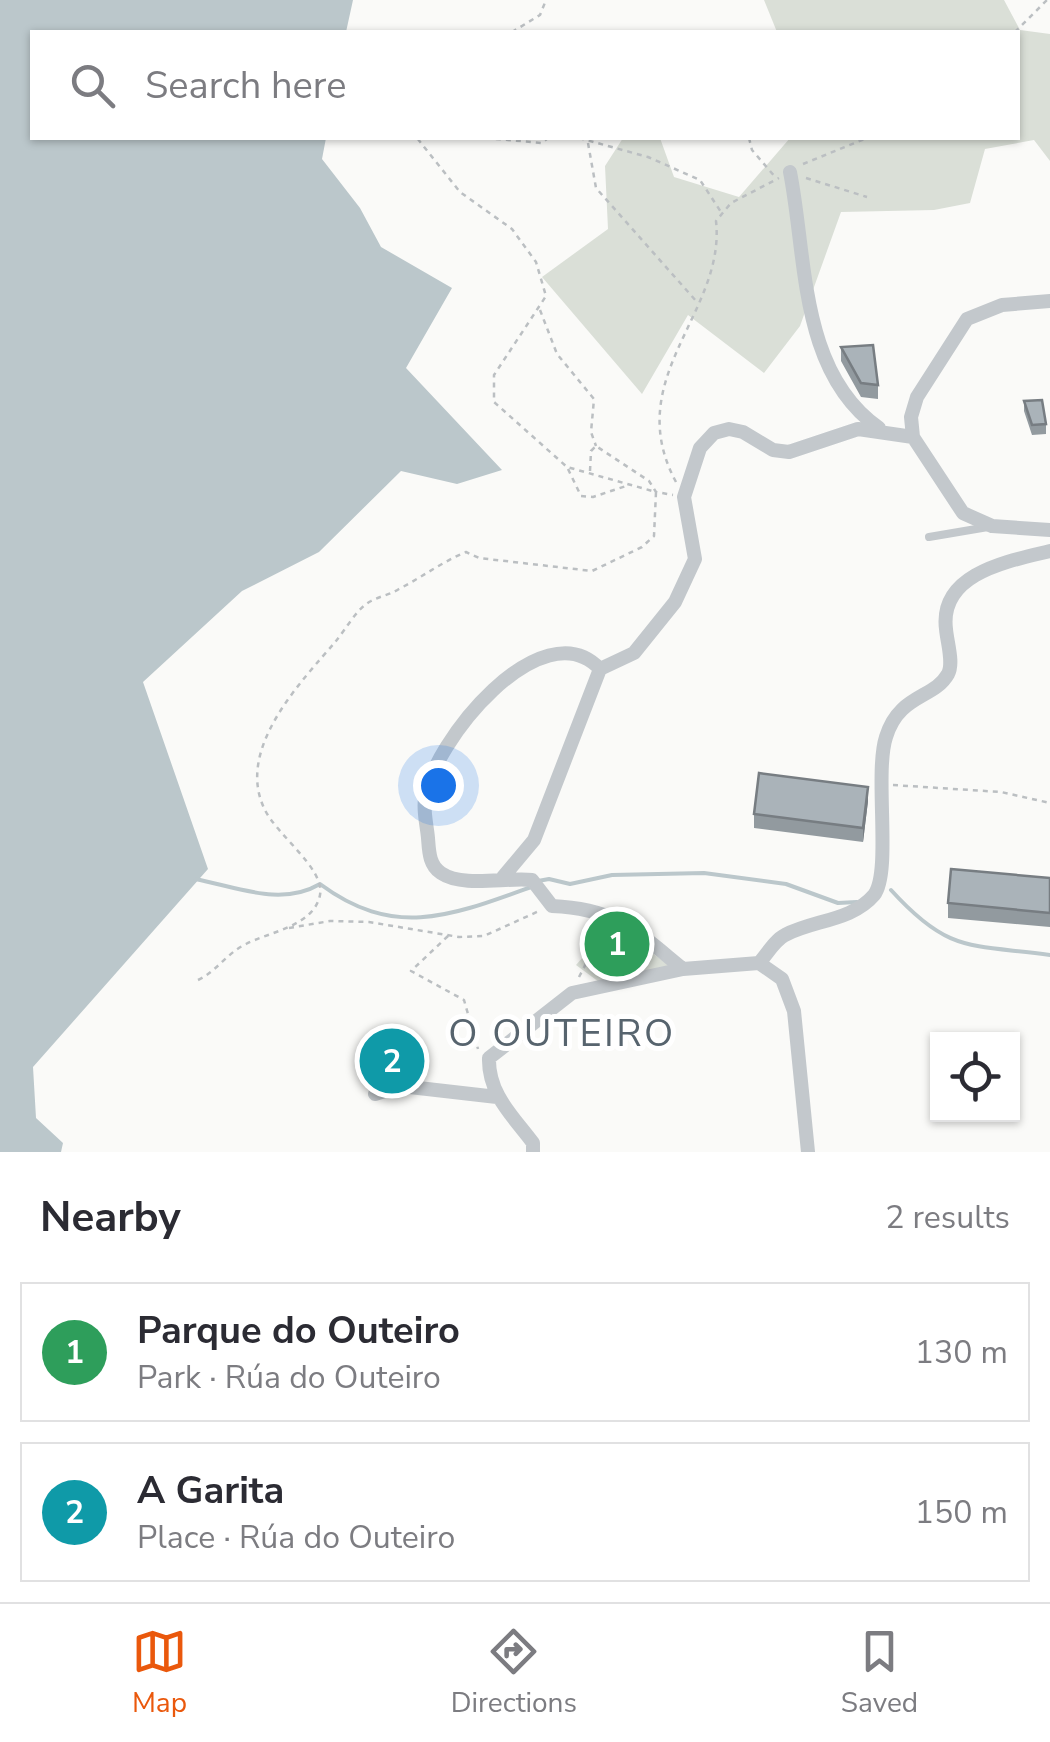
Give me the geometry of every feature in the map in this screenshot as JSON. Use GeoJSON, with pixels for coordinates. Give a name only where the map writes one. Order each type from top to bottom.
{"type":"FeatureCollection","features":[{"type":"Feature","properties":{"kind":"street"},"geometry":{"type":"LineString","coordinates":[[784,176],[823,356],[859,414],[879,428]]}},
{"type":"Feature","properties":{"kind":"street"},"geometry":{"type":"LineString","coordinates":[[1050,301],[1002,305],[967,318],[917,396],[911,417],[913,436],[963,513],[992,526],[1050,530]]}},
{"type":"Feature","properties":{"kind":"street"},"geometry":{"type":"LineString","coordinates":[[503,876],[534,840],[600,670],[634,653],[676,602],[695,559],[684,497],[700,448],[714,433],[729,429],[743,432],[773,450],[789,452],[858,429],[879,428],[913,436]]}},
{"type":"Feature","properties":{"kind":"street"},"geometry":{"type":"LineString","coordinates":[[759,963],[781,936],[856,910],[876,892],[882,874],[880,784],[886,737],[900,709],[946,678],[951,668],[944,617],[953,596],[991,566],[1050,551]]}},
{"type":"Feature","properties":{"kind":"street"},"geometry":{"type":"LineString","coordinates":[[600,670],[589,658],[574,651],[550,652],[503,680],[470,712],[425,798],[430,860],[441,874],[474,880],[503,876],[536,885],[552,906],[592,908],[627,924],[684,969]]}},
{"type":"Feature","properties":{"kind":"street"},"geometry":{"type":"LineString","coordinates":[[533,1152],[533,1143],[497,1097],[489,1074],[489,1058],[572,994],[684,969],[759,963],[782,979],[794,1011],[808,1152]]}},
{"type":"Feature","properties":{"kind":"street"},"geometry":{"type":"LineString","coordinates":[[375,1094],[401,1086],[497,1097]]}},
{"type":"Feature","properties":{"kind":"lane"},"geometry":{"type":"LineString","coordinates":[[930,536],[992,526]]}},
{"type":"Feature","properties":{"kind":"path"},"geometry":{"type":"LineString","coordinates":[[515,30],[540,15],[546,0]]}},
{"type":"Feature","properties":{"kind":"path"},"geometry":{"type":"LineString","coordinates":[[1016,30],[1046,0]]}},
{"type":"Feature","properties":{"kind":"path"},"geometry":{"type":"LineString","coordinates":[[419,140],[460,192],[512,229],[536,262],[546,296],[494,374],[494,402],[567,467],[581,496],[593,497],[630,484]]}},
{"type":"Feature","properties":{"kind":"path"},"geometry":{"type":"LineString","coordinates":[[508,140],[546,140]]}},
{"type":"Feature","properties":{"kind":"path"},"geometry":{"type":"LineString","coordinates":[[583,140],[648,157],[700,180],[722,214]]}},
{"type":"Feature","properties":{"kind":"path"},"geometry":{"type":"LineString","coordinates":[[749,140],[752,150],[784,176],[867,198]]}},
{"type":"Feature","properties":{"kind":"path"},"geometry":{"type":"LineString","coordinates":[[684,497],[671,473],[661,428],[663,388],[671,359],[716,260],[716,221],[732,203],[862,140]]}},
{"type":"Feature","properties":{"kind":"path"},"geometry":{"type":"LineString","coordinates":[[588,143],[596,188],[697,302]]}},
{"type":"Feature","properties":{"kind":"path"},"geometry":{"type":"LineString","coordinates":[[288,928],[316,906],[320,884],[318,874],[288,844],[262,806],[258,765],[271,727],[319,660],[368,602],[395,592],[466,552],[480,558],[592,571],[642,547],[654,536],[656,492],[649,481],[596,446],[591,432],[594,398],[558,354],[539,306]]}},
{"type":"Feature","properties":{"kind":"path"},"geometry":{"type":"LineString","coordinates":[[589,473],[593,466],[591,451],[596,446]]}},
{"type":"Feature","properties":{"kind":"path"},"geometry":{"type":"LineString","coordinates":[[567,467],[684,497]]}},
{"type":"Feature","properties":{"kind":"path"},"geometry":{"type":"LineString","coordinates":[[880,784],[1001,792],[1050,804]]}},
{"type":"Feature","properties":{"kind":"path"},"geometry":{"type":"LineString","coordinates":[[198,980],[212,973],[244,944],[288,928],[330,920],[484,936],[552,906]]}},
{"type":"Feature","properties":{"kind":"path"},"geometry":{"type":"LineString","coordinates":[[572,994],[610,916]]}},
{"type":"Feature","properties":{"kind":"path"},"geometry":{"type":"LineString","coordinates":[[450,935],[411,971],[464,1000],[477,1048],[489,1058]]}},
{"type":"Feature","properties":{"kind":"shaded area"},"geometry":{"type":"Polygon","coordinates":[[[0,0],[353,0],[346,30],[30,30],[30,140],[326,140],[322,159],[360,208],[381,247],[452,288],[406,368],[502,470],[457,484],[401,471],[319,552],[242,591],[143,682],[208,869],[33,1067],[36,1118],[63,1143],[61,1152],[0,1152],[0,0]]]}},
{"type":"Feature","properties":{"kind":"shaded area"},"geometry":{"type":"Polygon","coordinates":[[[764,0],[1004,0],[1020,30],[776,30],[764,0]]]}},
{"type":"Feature","properties":{"kind":"shaded area"},"geometry":{"type":"Polygon","coordinates":[[[1020,30],[1050,34],[1050,161],[1034,140],[985,149],[970,203],[934,210],[841,212],[800,326],[764,373],[688,315],[642,394],[542,277],[608,229],[605,166],[622,140],[661,140],[674,177],[739,197],[788,140],[1020,140],[1020,30]]]}},
{"type":"Feature","properties":{"kind":"shaded area"},"geometry":{"type":"Polygon","coordinates":[[[612,924],[670,966],[599,982],[576,965],[612,924]]]}},
{"type":"Feature","properties":{"kind":"building"},"geometry":{"type":"Polygon","coordinates":[[[873,345],[878,385],[861,383],[841,347],[873,345]]]}},
{"type":"Feature","properties":{"kind":"building"},"geometry":{"type":"Polygon","coordinates":[[[1042,400],[1046,424],[1032,425],[1024,401],[1042,400]]]}},
{"type":"Feature","properties":{"kind":"building"},"geometry":{"type":"Polygon","coordinates":[[[759,773],[868,787],[863,828],[754,814],[759,773]]]}},
{"type":"Feature","properties":{"kind":"building"},"geometry":{"type":"Polygon","coordinates":[[[951,869],[1050,878],[1050,913],[948,903],[951,869]]]}},
{"type":"Feature","properties":{"kind":"waterway"},"geometry":{"type":"LineString","coordinates":[[538,881],[549,879],[570,884],[612,875],[704,873],[786,884],[838,903],[857,902]]}},
{"type":"Feature","properties":{"kind":"waterway"},"geometry":{"type":"LineString","coordinates":[[195,879],[274,895],[305,891],[320,884],[347,901],[398,917],[449,913],[531,887]]}},
{"type":"Feature","properties":{"kind":"waterway"},"geometry":{"type":"LineString","coordinates":[[891,890],[911,911],[946,936],[980,946],[1050,955]]}},
{"type":"Feature","properties":{"kind":"place","name":"Parque do Outeiro"},"geometry":{"type":"Point","coordinates":[617,944]}},
{"type":"Feature","properties":{"kind":"place","name":"A Garita"},"geometry":{"type":"Point","coordinates":[392,1061]}},
{"type":"Feature","properties":{"kind":"district","name":"O OUTEIRO"},"geometry":{"type":"Point","coordinates":[562,1033]}}]}
